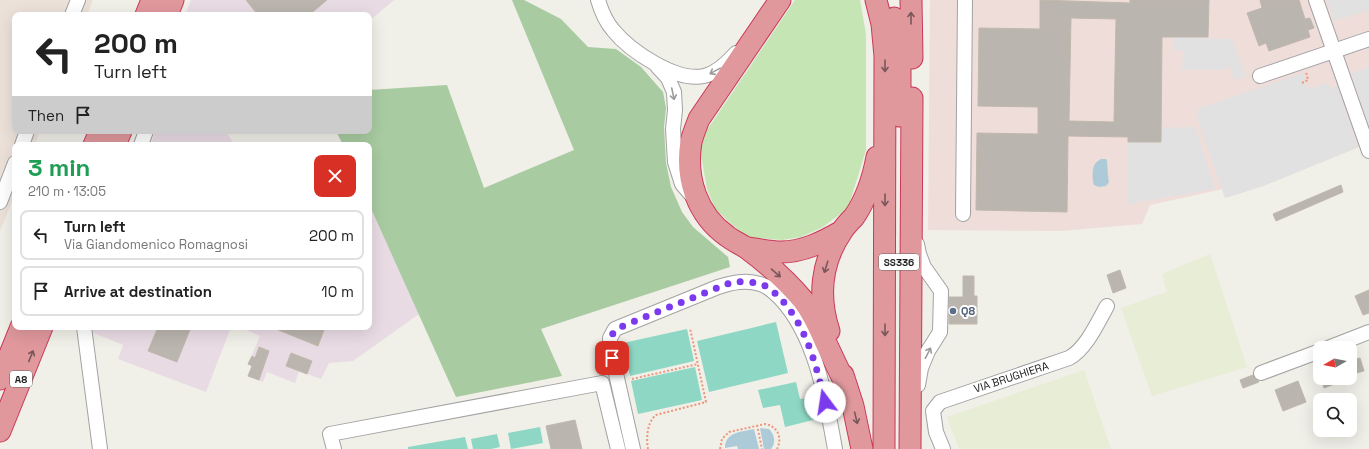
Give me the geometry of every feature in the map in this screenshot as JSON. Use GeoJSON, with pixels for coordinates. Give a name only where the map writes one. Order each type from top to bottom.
{"type":"FeatureCollection","features":[{"type":"Feature","properties":{"kind":"highway"},"geometry":{"type":"LineString","coordinates":[[862,449],[858,426],[847,387],[825,319],[822,298],[823,276],[831,253],[842,231],[866,197],[874,173],[885,105],[885,56],[882,24],[876,0]]}},
{"type":"Feature","properties":{"kind":"highway","name":"SS336"},"geometry":{"type":"LineString","coordinates":[[890,0],[900,55],[898,449]]}},
{"type":"Feature","properties":{"kind":"highway"},"geometry":{"type":"LineString","coordinates":[[910,440],[911,0]]}},
{"type":"Feature","properties":{"kind":"highway"},"geometry":{"type":"LineString","coordinates":[[152,12],[167,5]]}},
{"type":"Feature","properties":{"kind":"highway"},"geometry":{"type":"LineString","coordinates":[[775,6],[699,119],[691,140],[689,160],[691,182],[701,207],[710,220],[727,237],[747,248],[786,282],[804,302],[817,323],[847,387]]}},
{"type":"Feature","properties":{"kind":"highway","name":"SS336"},"geometry":{"type":"LineString","coordinates":[[884,449],[885,105]]}},
{"type":"Feature","properties":{"kind":"highway"},"geometry":{"type":"LineString","coordinates":[[747,248],[781,252],[799,250],[814,246],[842,231]]}},
{"type":"Feature","properties":{"kind":"highway","name":"A8"},"geometry":{"type":"LineString","coordinates":[[0,379],[20,330]]}},
{"type":"Feature","properties":{"kind":"highway","name":"A8"},"geometry":{"type":"LineString","coordinates":[[0,431],[41,330]]}},
{"type":"Feature","properties":{"kind":"street"},"geometry":{"type":"LineString","coordinates":[[73,12],[77,0]]}},
{"type":"Feature","properties":{"kind":"street"},"geometry":{"type":"LineString","coordinates":[[598,0],[601,10],[612,30],[629,46],[652,62],[687,77],[704,76],[717,71],[730,60],[775,6]]}},
{"type":"Feature","properties":{"kind":"street"},"geometry":{"type":"LineString","coordinates":[[963,214],[964,0]]}},
{"type":"Feature","properties":{"kind":"street"},"geometry":{"type":"LineString","coordinates":[[1316,0],[1369,151]]}},
{"type":"Feature","properties":{"kind":"street"},"geometry":{"type":"LineString","coordinates":[[1260,76],[1369,39]]}},
{"type":"Feature","properties":{"kind":"street"},"geometry":{"type":"LineString","coordinates":[[652,62],[668,78],[674,92],[675,110],[673,145],[675,162],[682,184],[701,207]]}},
{"type":"Feature","properties":{"kind":"street"},"geometry":{"type":"LineString","coordinates":[[0,202],[12,171]]}},
{"type":"Feature","properties":{"kind":"street"},"geometry":{"type":"LineString","coordinates":[[910,440],[921,368],[928,351],[940,332],[941,291],[921,261],[911,204]]}},
{"type":"Feature","properties":{"kind":"street"},"geometry":{"type":"LineString","coordinates":[[633,449],[610,347],[610,338],[615,330],[718,287],[732,282],[748,282],[760,284],[772,290],[786,305],[802,330],[816,363],[829,414],[835,449]]}},
{"type":"Feature","properties":{"kind":"street","name":"VIA BRUGHIERA"},"geometry":{"type":"LineString","coordinates":[[943,449],[936,432],[933,411],[940,402],[1075,355],[1083,346],[1107,306]]}},
{"type":"Feature","properties":{"kind":"street"},"geometry":{"type":"LineString","coordinates":[[84,330],[100,449]]}},
{"type":"Feature","properties":{"kind":"street"},"geometry":{"type":"LineString","coordinates":[[1346,341],[1369,332]]}},
{"type":"Feature","properties":{"kind":"street"},"geometry":{"type":"LineString","coordinates":[[1261,373],[1313,354]]}},
{"type":"Feature","properties":{"kind":"street"},"geometry":{"type":"LineString","coordinates":[[334,449],[330,434],[602,383],[618,449]]}},
{"type":"Feature","properties":{"kind":"path"},"geometry":{"type":"LineString","coordinates":[[1302,83],[1308,80],[1304,69]]}},
{"type":"Feature","properties":{"kind":"path"},"geometry":{"type":"LineString","coordinates":[[648,449],[646,440],[653,417],[660,413],[706,402],[690,328]]}},
{"type":"Feature","properties":{"kind":"path"},"geometry":{"type":"LineString","coordinates":[[632,379],[698,364]]}},
{"type":"Feature","properties":{"kind":"path"},"geometry":{"type":"LineString","coordinates":[[720,449],[722,439],[729,432],[765,424],[775,428],[779,434],[780,439],[777,449]]}},
{"type":"Feature","properties":{"kind":"path"},"geometry":{"type":"LineString","coordinates":[[757,425],[762,449]]}},
{"type":"Feature","properties":{"kind":"shaded area"},"geometry":{"type":"Polygon","coordinates":[[[0,0],[93,0],[88,12],[12,12],[12,134],[39,134],[36,142],[12,142],[12,201],[0,231],[0,0]]]}},
{"type":"Feature","properties":{"kind":"shaded area"},"geometry":{"type":"Polygon","coordinates":[[[191,0],[394,0],[372,18],[372,12],[186,12],[191,0]]]}},
{"type":"Feature","properties":{"kind":"shaded area"},"geometry":{"type":"Polygon","coordinates":[[[930,0],[1369,0],[1369,143],[1263,186],[1225,198],[1223,189],[1150,205],[1142,224],[1061,231],[928,230],[930,0]]]}},
{"type":"Feature","properties":{"kind":"shaded area"},"geometry":{"type":"Polygon","coordinates":[[[1327,0],[1369,0],[1369,10],[1334,21],[1327,0]]]}},
{"type":"Feature","properties":{"kind":"shaded area"},"geometry":{"type":"Polygon","coordinates":[[[1174,37],[1232,39],[1246,76],[1234,80],[1230,67],[1221,70],[1182,70],[1183,51],[1174,50],[1174,37]]]}},
{"type":"Feature","properties":{"kind":"shaded area"},"geometry":{"type":"Polygon","coordinates":[[[1369,67],[1369,126],[1351,73],[1369,67]]]}},
{"type":"Feature","properties":{"kind":"shaded area"},"geometry":{"type":"Polygon","coordinates":[[[1303,73],[1308,89],[1328,83],[1330,89],[1337,86],[1358,147],[1263,186],[1225,198],[1196,115],[1199,108],[1303,73]]]}},
{"type":"Feature","properties":{"kind":"shaded area"},"geometry":{"type":"Polygon","coordinates":[[[1195,127],[1215,189],[1128,204],[1128,142],[1161,142],[1161,128],[1195,127]]]}},
{"type":"Feature","properties":{"kind":"shaded area"},"geometry":{"type":"Polygon","coordinates":[[[155,134],[227,134],[233,142],[151,142],[155,134]]]}},
{"type":"Feature","properties":{"kind":"shaded area"},"geometry":{"type":"Polygon","coordinates":[[[372,211],[419,314],[353,361],[329,363],[321,379],[299,371],[295,383],[267,372],[263,382],[248,376],[252,366],[248,364],[260,336],[246,330],[372,330],[372,211]]]}},
{"type":"Feature","properties":{"kind":"shaded area"},"geometry":{"type":"Polygon","coordinates":[[[230,330],[206,392],[118,359],[123,345],[89,331],[230,330]]]}},
{"type":"Feature","properties":{"kind":"green space"},"geometry":{"type":"Polygon","coordinates":[[[512,0],[524,0],[561,19],[588,47],[616,49],[641,67],[663,92],[666,108],[664,127],[666,163],[671,187],[682,212],[693,227],[728,257],[730,267],[541,329],[562,376],[456,397],[372,211],[372,142],[342,142],[338,134],[372,134],[372,90],[447,85],[484,188],[574,150],[512,0]]]}},
{"type":"Feature","properties":{"kind":"green space"},"geometry":{"type":"Polygon","coordinates":[[[795,0],[860,0],[866,34],[866,150],[848,208],[823,227],[801,237],[782,240],[746,237],[715,209],[707,189],[700,150],[707,130],[795,0]]]}},
{"type":"Feature","properties":{"kind":"green space"},"geometry":{"type":"Polygon","coordinates":[[[1210,254],[1247,367],[1152,396],[1121,308],[1167,292],[1162,274],[1210,254]]]}},
{"type":"Feature","properties":{"kind":"green space"},"geometry":{"type":"Polygon","coordinates":[[[776,322],[788,373],[709,392],[697,341],[776,322]]]}},
{"type":"Feature","properties":{"kind":"green space"},"geometry":{"type":"Polygon","coordinates":[[[687,329],[694,361],[630,376],[623,343],[687,329]]]}},
{"type":"Feature","properties":{"kind":"green space"},"geometry":{"type":"Polygon","coordinates":[[[695,367],[702,400],[638,414],[631,381],[695,367]]]}},
{"type":"Feature","properties":{"kind":"green space"},"geometry":{"type":"Polygon","coordinates":[[[1084,370],[1111,449],[959,449],[947,417],[1084,370]]]}},
{"type":"Feature","properties":{"kind":"green space"},"geometry":{"type":"Polygon","coordinates":[[[796,382],[800,399],[812,397],[817,419],[785,427],[780,405],[763,408],[758,390],[796,382]]]}},
{"type":"Feature","properties":{"kind":"green space"},"geometry":{"type":"Polygon","coordinates":[[[540,427],[543,443],[511,449],[508,433],[540,427]]]}},
{"type":"Feature","properties":{"kind":"green space"},"geometry":{"type":"Polygon","coordinates":[[[497,434],[500,447],[491,449],[473,449],[471,439],[497,434]]]}},
{"type":"Feature","properties":{"kind":"green space"},"geometry":{"type":"Polygon","coordinates":[[[465,437],[468,449],[408,449],[408,447],[465,437]]]}},
{"type":"Feature","properties":{"kind":"water"},"geometry":{"type":"Polygon","coordinates":[[[1101,159],[1106,159],[1107,161],[1109,182],[1106,186],[1099,187],[1094,185],[1093,171],[1095,163],[1101,159]]]}},
{"type":"Feature","properties":{"kind":"water"},"geometry":{"type":"Polygon","coordinates":[[[760,428],[769,429],[773,434],[774,442],[771,449],[764,449],[760,428]]]}},
{"type":"Feature","properties":{"kind":"water"},"geometry":{"type":"Polygon","coordinates":[[[754,429],[759,449],[738,449],[737,446],[725,448],[728,439],[731,436],[739,432],[754,429]]]}},
{"type":"Feature","properties":{"kind":"building"},"geometry":{"type":"Polygon","coordinates":[[[246,0],[327,0],[313,12],[256,12],[246,0]]]}},
{"type":"Feature","properties":{"kind":"building"},"geometry":{"type":"Polygon","coordinates":[[[1040,0],[1130,3],[1130,0],[1209,0],[1208,37],[1162,37],[1161,142],[1128,142],[1128,137],[1068,136],[1067,212],[976,210],[977,133],[1038,134],[1038,107],[978,106],[979,28],[1040,29],[1040,0]],[[1071,18],[1069,121],[1114,122],[1116,19],[1071,18]]]}},
{"type":"Feature","properties":{"kind":"building"},"geometry":{"type":"Polygon","coordinates":[[[1260,0],[1299,0],[1305,19],[1310,18],[1314,28],[1308,30],[1310,37],[1269,51],[1266,43],[1259,46],[1247,13],[1262,8],[1260,0]]]}},
{"type":"Feature","properties":{"kind":"building"},"geometry":{"type":"Polygon","coordinates":[[[1341,185],[1343,192],[1276,221],[1273,214],[1341,185]]]}},
{"type":"Feature","properties":{"kind":"building"},"geometry":{"type":"Polygon","coordinates":[[[1120,270],[1126,288],[1113,293],[1107,275],[1120,270]]]}},
{"type":"Feature","properties":{"kind":"building"},"geometry":{"type":"Polygon","coordinates":[[[963,276],[974,276],[974,296],[977,296],[977,324],[949,324],[949,297],[963,297],[963,276]]]}},
{"type":"Feature","properties":{"kind":"building"},"geometry":{"type":"Polygon","coordinates":[[[1369,290],[1369,313],[1363,315],[1355,296],[1369,290]]]}},
{"type":"Feature","properties":{"kind":"building"},"geometry":{"type":"Polygon","coordinates":[[[157,330],[190,330],[177,362],[148,351],[157,330]]]}},
{"type":"Feature","properties":{"kind":"building"},"geometry":{"type":"Polygon","coordinates":[[[278,330],[324,330],[318,346],[278,330]]]}},
{"type":"Feature","properties":{"kind":"building"},"geometry":{"type":"Polygon","coordinates":[[[259,347],[269,351],[259,380],[248,376],[252,366],[248,364],[252,356],[255,358],[259,347]]]}},
{"type":"Feature","properties":{"kind":"building"},"geometry":{"type":"Polygon","coordinates":[[[291,353],[312,361],[307,374],[286,366],[291,353]]]}},
{"type":"Feature","properties":{"kind":"building"},"geometry":{"type":"Polygon","coordinates":[[[1360,358],[1364,371],[1357,373],[1357,359],[1360,358]]]}},
{"type":"Feature","properties":{"kind":"building"},"geometry":{"type":"Polygon","coordinates":[[[1253,375],[1259,382],[1243,388],[1240,380],[1253,375]]]}},
{"type":"Feature","properties":{"kind":"building"},"geometry":{"type":"Polygon","coordinates":[[[1298,381],[1306,402],[1283,411],[1275,390],[1298,381]]]}},
{"type":"Feature","properties":{"kind":"building"},"geometry":{"type":"Polygon","coordinates":[[[1323,385],[1332,385],[1324,388],[1323,385]]]}},
{"type":"Feature","properties":{"kind":"building"},"geometry":{"type":"Polygon","coordinates":[[[575,420],[582,449],[551,449],[546,426],[575,420]]]}},
{"type":"Feature","properties":{"kind":"place","name":"Q8"},"geometry":{"type":"Point","coordinates":[953,311]}},
{"type":"Feature","properties":{"kind":"route"},"geometry":{"type":"LineString","coordinates":[[612,358],[610,338],[615,330],[625,325],[732,282],[760,284],[772,290],[786,305],[799,324],[806,337],[816,363],[825,402]]}}]}
